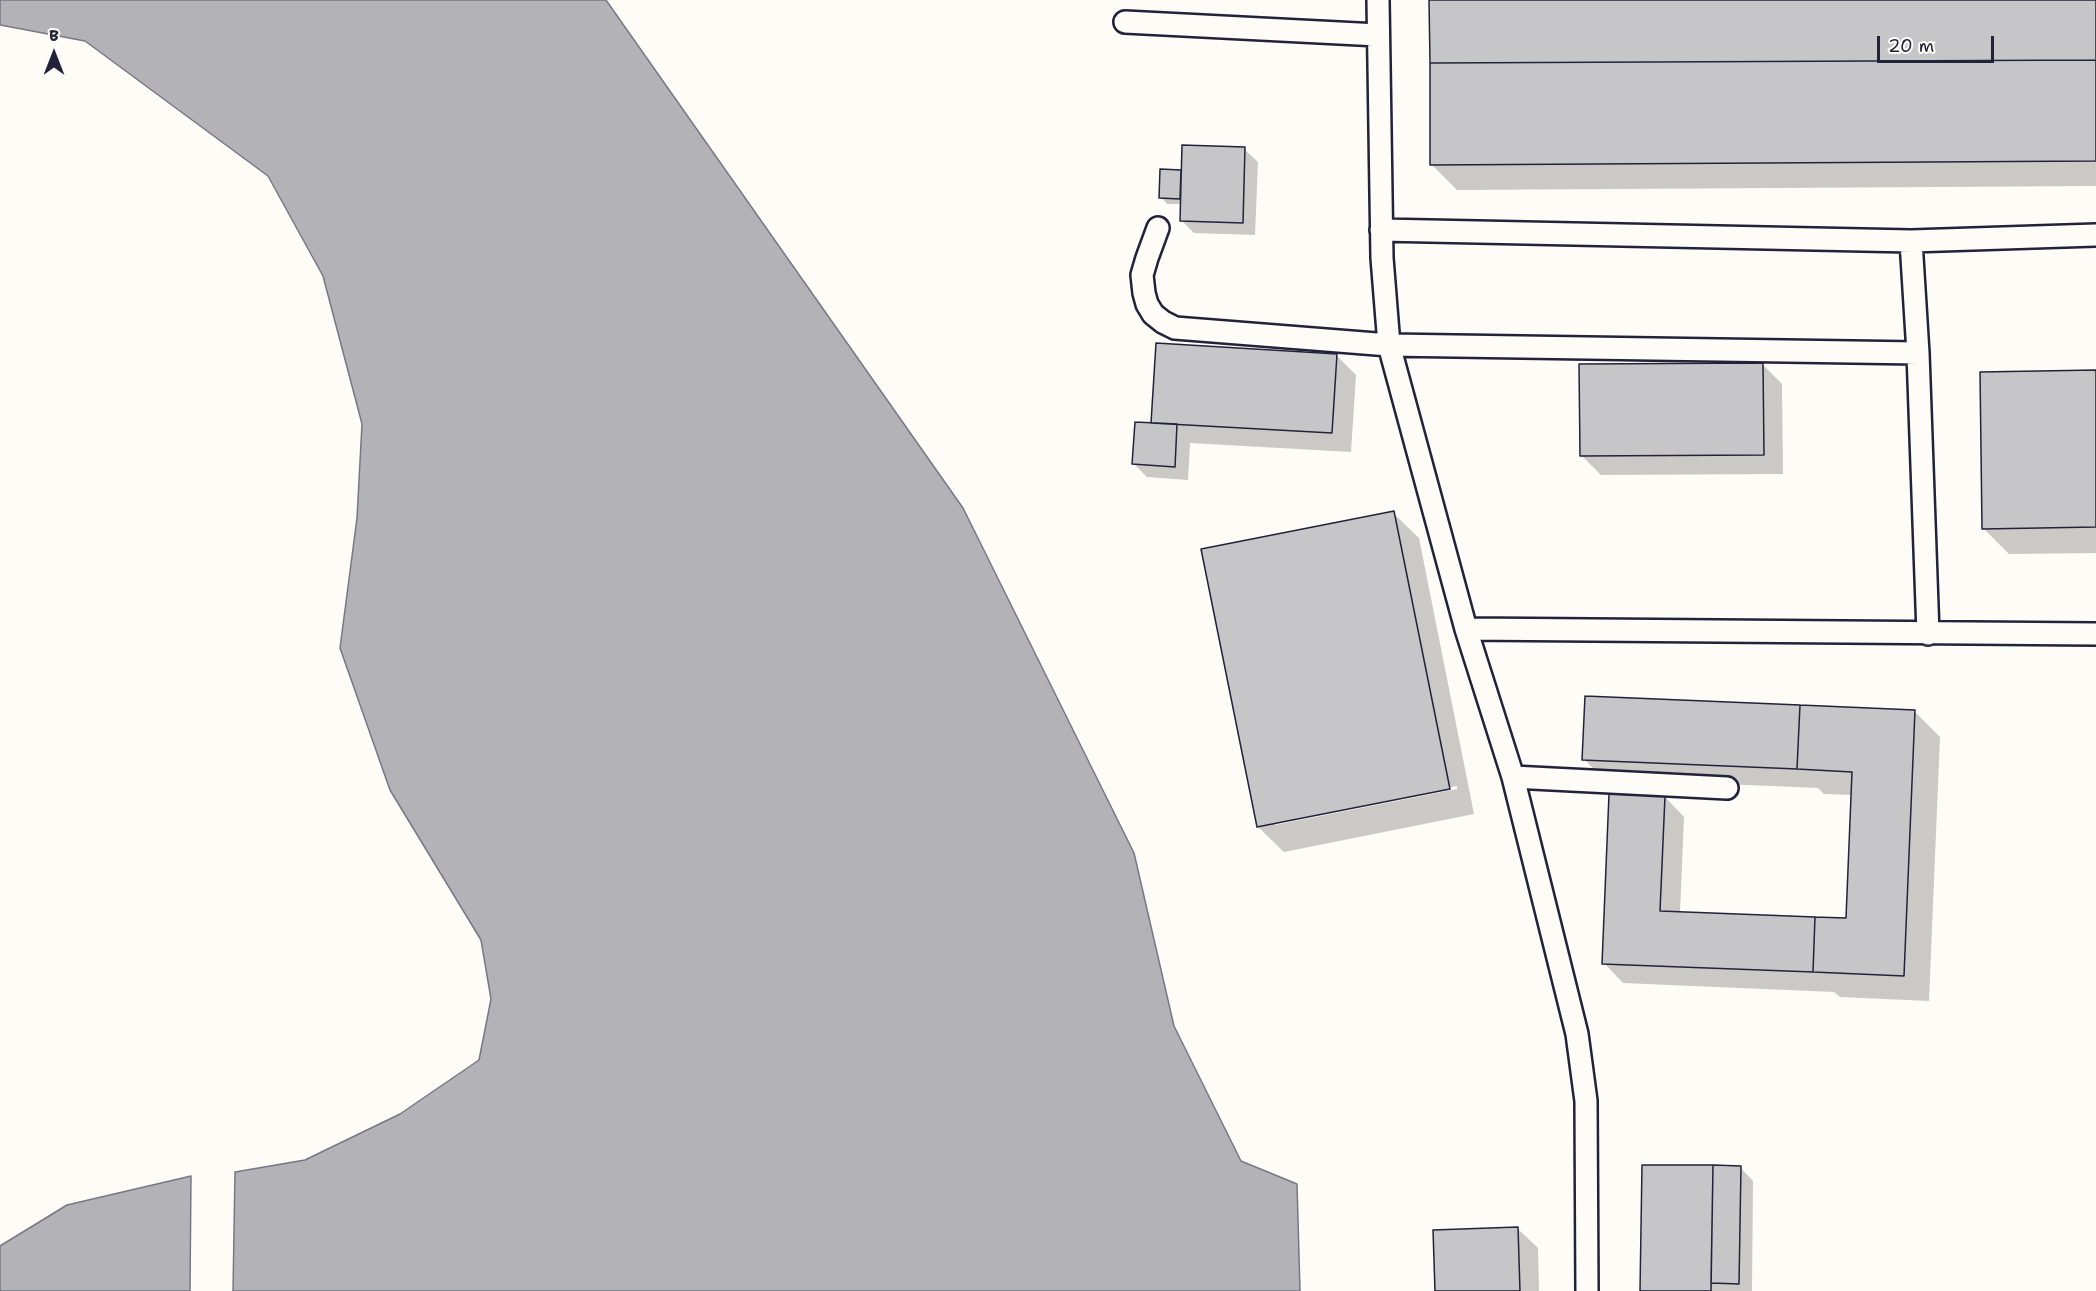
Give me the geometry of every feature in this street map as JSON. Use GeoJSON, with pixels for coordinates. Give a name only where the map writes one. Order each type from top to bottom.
{"type":"FeatureCollection","features":[{"type":"Feature","properties":{"kind":"lane"},"geometry":{"type":"LineString","coordinates":[[1377,0],[1383,288],[1389,345],[1466,629],[1513,777],[1577,1034],[1586,1101],[1587,1291]]}},
{"type":"Feature","properties":{"kind":"lane"},"geometry":{"type":"LineString","coordinates":[[1125,22],[1378,35]]}},
{"type":"Feature","properties":{"kind":"lane"},"geometry":{"type":"LineString","coordinates":[[1158,228],[1143,275],[1144,293],[1153,314],[1175,328],[1389,345],[1918,353]]}},
{"type":"Feature","properties":{"kind":"lane"},"geometry":{"type":"LineString","coordinates":[[1381,230],[1911,241],[2096,235]]}},
{"type":"Feature","properties":{"kind":"lane"},"geometry":{"type":"LineString","coordinates":[[1911,241],[1918,353],[1928,634]]}},
{"type":"Feature","properties":{"kind":"lane"},"geometry":{"type":"LineString","coordinates":[[1466,629],[2096,634]]}},
{"type":"Feature","properties":{"kind":"lane"},"geometry":{"type":"LineString","coordinates":[[1513,777],[1727,788]]}},
{"type":"Feature","properties":{"kind":"shaded area"},"geometry":{"type":"Polygon","coordinates":[[[0,0],[606,0],[963,508],[1134,853],[1174,1026],[1241,1161],[1297,1184],[1300,1291],[233,1291],[235,1172],[305,1160],[400,1114],[479,1060],[491,999],[481,940],[390,790],[340,648],[357,518],[362,424],[323,276],[268,176],[85,41],[0,25],[0,0]]]}},
{"type":"Feature","properties":{"kind":"shaded area"},"geometry":{"type":"Polygon","coordinates":[[[191,1176],[190,1291],[0,1291],[0,1246],[67,1205],[191,1176]]]}},
{"type":"Feature","properties":{"kind":"building"},"geometry":{"type":"Polygon","coordinates":[[[1429,0],[2096,0],[2096,60],[1430,63],[1429,0]]]}},
{"type":"Feature","properties":{"kind":"building"},"geometry":{"type":"Polygon","coordinates":[[[2096,60],[2096,161],[1430,165],[1430,63],[2096,60]]]}},
{"type":"Feature","properties":{"kind":"building"},"geometry":{"type":"Polygon","coordinates":[[[1182,145],[1245,147],[1243,223],[1180,221],[1182,145]]]}},
{"type":"Feature","properties":{"kind":"building"},"geometry":{"type":"Polygon","coordinates":[[[1160,169],[1181,170],[1180,199],[1159,198],[1160,169]]]}},
{"type":"Feature","properties":{"kind":"building"},"geometry":{"type":"Polygon","coordinates":[[[1156,343],[1337,354],[1332,433],[1151,423],[1156,343]]]}},
{"type":"Feature","properties":{"kind":"building"},"geometry":{"type":"Polygon","coordinates":[[[1763,363],[1764,455],[1580,456],[1579,364],[1763,363]]]}},
{"type":"Feature","properties":{"kind":"building"},"geometry":{"type":"Polygon","coordinates":[[[2096,370],[2096,527],[1982,529],[1980,372],[2096,370]]]}},
{"type":"Feature","properties":{"kind":"building"},"geometry":{"type":"Polygon","coordinates":[[[1135,422],[1177,424],[1175,467],[1132,464],[1135,422]]]}},
{"type":"Feature","properties":{"kind":"building"},"geometry":{"type":"Polygon","coordinates":[[[1394,511],[1450,789],[1257,827],[1201,549],[1394,511]]]}},
{"type":"Feature","properties":{"kind":"building"},"geometry":{"type":"Polygon","coordinates":[[[1585,696],[1800,705],[1797,769],[1582,760],[1585,696]]]}},
{"type":"Feature","properties":{"kind":"building"},"geometry":{"type":"Polygon","coordinates":[[[1800,705],[1915,710],[1904,976],[1813,972],[1815,917],[1846,918],[1852,772],[1797,769],[1800,705]]]}},
{"type":"Feature","properties":{"kind":"building"},"geometry":{"type":"Polygon","coordinates":[[[1609,794],[1665,796],[1660,911],[1815,917],[1813,972],[1602,964],[1609,794]]]}},
{"type":"Feature","properties":{"kind":"building"},"geometry":{"type":"Polygon","coordinates":[[[1642,1165],[1713,1165],[1711,1291],[1640,1291],[1642,1165]]]}},
{"type":"Feature","properties":{"kind":"building"},"geometry":{"type":"Polygon","coordinates":[[[1713,1165],[1741,1166],[1739,1284],[1711,1283],[1713,1165]]]}},
{"type":"Feature","properties":{"kind":"building"},"geometry":{"type":"Polygon","coordinates":[[[1518,1227],[1520,1291],[1435,1291],[1433,1230],[1518,1227]]]}}]}
